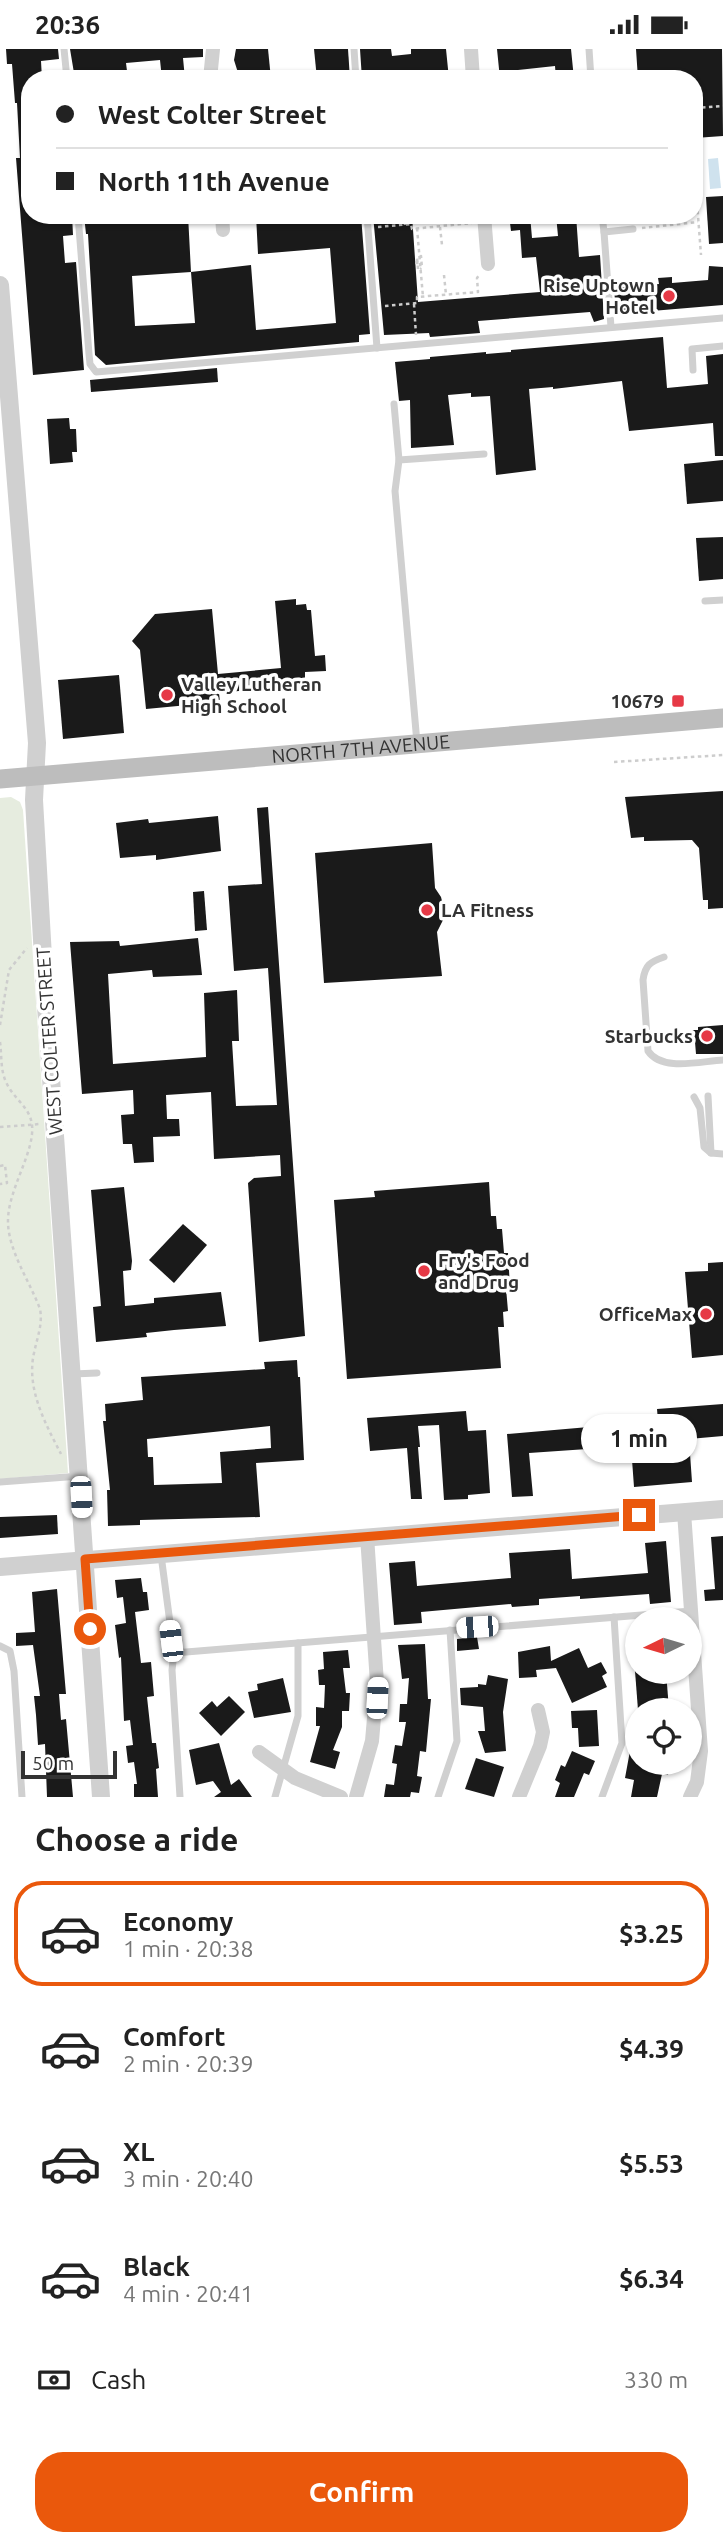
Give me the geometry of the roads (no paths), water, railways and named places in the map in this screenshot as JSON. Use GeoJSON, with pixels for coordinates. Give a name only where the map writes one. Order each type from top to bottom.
{"type":"FeatureCollection","features":[{"type":"Feature","properties":{"kind":"main road","name":"NORTH 7TH AVENUE"},"geometry":{"type":"LineString","coordinates":[[0,779],[723,718]]}},
{"type":"Feature","properties":{"kind":"street"},"geometry":{"type":"LineString","coordinates":[[211,70],[213,49]]}},
{"type":"Feature","properties":{"kind":"street"},"geometry":{"type":"LineString","coordinates":[[471,49],[472,70]]}},
{"type":"Feature","properties":{"kind":"street"},"geometry":{"type":"LineString","coordinates":[[223,224],[223,230]]}},
{"type":"Feature","properties":{"kind":"street"},"geometry":{"type":"LineString","coordinates":[[485,224],[488,264]]}},
{"type":"Feature","properties":{"kind":"street","name":"WEST COLTER STREET"},"geometry":{"type":"LineString","coordinates":[[0,285],[4,379],[37,743],[35,828],[72,1374],[73,1476],[85,1559],[101,1797]]}},
{"type":"Feature","properties":{"kind":"street"},"geometry":{"type":"LineString","coordinates":[[0,1567],[723,1509]]}},
{"type":"Feature","properties":{"kind":"street"},"geometry":{"type":"LineString","coordinates":[[684,1512],[691,1607]]}},
{"type":"Feature","properties":{"kind":"street"},"geometry":{"type":"LineString","coordinates":[[356,1797],[372,1741],[376,1713],[377,1683],[367,1537]]}},
{"type":"Feature","properties":{"kind":"street"},"geometry":{"type":"LineString","coordinates":[[690,1797],[697,1782],[701,1751],[696,1684]]}},
{"type":"Feature","properties":{"kind":"street"},"geometry":{"type":"LineString","coordinates":[[519,1797],[541,1739],[538,1710]]}},
{"type":"Feature","properties":{"kind":"street"},"geometry":{"type":"LineString","coordinates":[[259,1752],[295,1778],[341,1797]]}},
{"type":"Feature","properties":{"kind":"lane"},"geometry":{"type":"LineString","coordinates":[[65,49],[66,70]]}},
{"type":"Feature","properties":{"kind":"lane"},"geometry":{"type":"LineString","coordinates":[[354,49],[355,70]]}},
{"type":"Feature","properties":{"kind":"lane"},"geometry":{"type":"LineString","coordinates":[[589,49],[590,70]]}},
{"type":"Feature","properties":{"kind":"lane"},"geometry":{"type":"LineString","coordinates":[[79,224],[90,364],[96,372],[723,318]]}},
{"type":"Feature","properties":{"kind":"lane"},"geometry":{"type":"LineString","coordinates":[[368,224],[377,348]]}},
{"type":"Feature","properties":{"kind":"lane"},"geometry":{"type":"LineString","coordinates":[[603,224],[611,327]]}},
{"type":"Feature","properties":{"kind":"lane"},"geometry":{"type":"LineString","coordinates":[[604,232],[633,229]]}},
{"type":"Feature","properties":{"kind":"lane"},"geometry":{"type":"LineString","coordinates":[[693,370],[692,349],[723,346]]}},
{"type":"Feature","properties":{"kind":"lane"},"geometry":{"type":"LineString","coordinates":[[394,404],[399,460],[395,491],[417,744]]}},
{"type":"Feature","properties":{"kind":"lane"},"geometry":{"type":"LineString","coordinates":[[399,460],[484,454]]}},
{"type":"Feature","properties":{"kind":"lane"},"geometry":{"type":"LineString","coordinates":[[705,601],[723,600]]}},
{"type":"Feature","properties":{"kind":"lane"},"geometry":{"type":"LineString","coordinates":[[664,957],[650,961],[644,969],[643,992],[648,1051],[653,1059],[663,1062],[723,1060]]}},
{"type":"Feature","properties":{"kind":"lane"},"geometry":{"type":"LineString","coordinates":[[708,1096],[711,1153]]}},
{"type":"Feature","properties":{"kind":"lane"},"geometry":{"type":"LineString","coordinates":[[694,1097],[700,1108],[704,1147],[711,1153],[723,1154]]}},
{"type":"Feature","properties":{"kind":"lane"},"geometry":{"type":"LineString","coordinates":[[72,1374],[97,1373]]}},
{"type":"Feature","properties":{"kind":"lane"},"geometry":{"type":"LineString","coordinates":[[0,1482],[73,1476]]}},
{"type":"Feature","properties":{"kind":"lane"},"geometry":{"type":"LineString","coordinates":[[161,1554],[174,1653],[172,1670],[180,1797]]}},
{"type":"Feature","properties":{"kind":"lane"},"geometry":{"type":"LineString","coordinates":[[174,1653],[625,1616]]}},
{"type":"Feature","properties":{"kind":"lane"},"geometry":{"type":"LineString","coordinates":[[601,1797],[622,1743],[614,1617]]}},
{"type":"Feature","properties":{"kind":"lane"},"geometry":{"type":"LineString","coordinates":[[438,1797],[457,1741],[450,1630]]}},
{"type":"Feature","properties":{"kind":"lane"},"geometry":{"type":"LineString","coordinates":[[275,1797],[298,1716],[298,1643]]}},
{"type":"Feature","properties":{"kind":"lane"},"geometry":{"type":"LineString","coordinates":[[0,1646],[10,1651],[13,1671],[22,1797]]}},
{"type":"Feature","properties":{"kind":"water"},"geometry":{"type":"Polygon","coordinates":[[[718,158],[721,188],[710,189],[708,159],[718,158]]]}},
{"type":"Feature","properties":{"kind":"place","name":"Rise Uptown Hotel"},"geometry":{"type":"Point","coordinates":[669,296]}},
{"type":"Feature","properties":{"kind":"place","name":"Valley Lutheran High School"},"geometry":{"type":"Point","coordinates":[167,695]}},
{"type":"Feature","properties":{"kind":"place","name":"10679"},"geometry":{"type":"Point","coordinates":[678,701]}},
{"type":"Feature","properties":{"kind":"place","name":"LA Fitness"},"geometry":{"type":"Point","coordinates":[427,910]}},
{"type":"Feature","properties":{"kind":"place","name":"Starbucks"},"geometry":{"type":"Point","coordinates":[707,1036]}},
{"type":"Feature","properties":{"kind":"place","name":"Fry's Food and Drug"},"geometry":{"type":"Point","coordinates":[424,1271]}},
{"type":"Feature","properties":{"kind":"place","name":"OfficeMax"},"geometry":{"type":"Point","coordinates":[706,1314]}}]}
